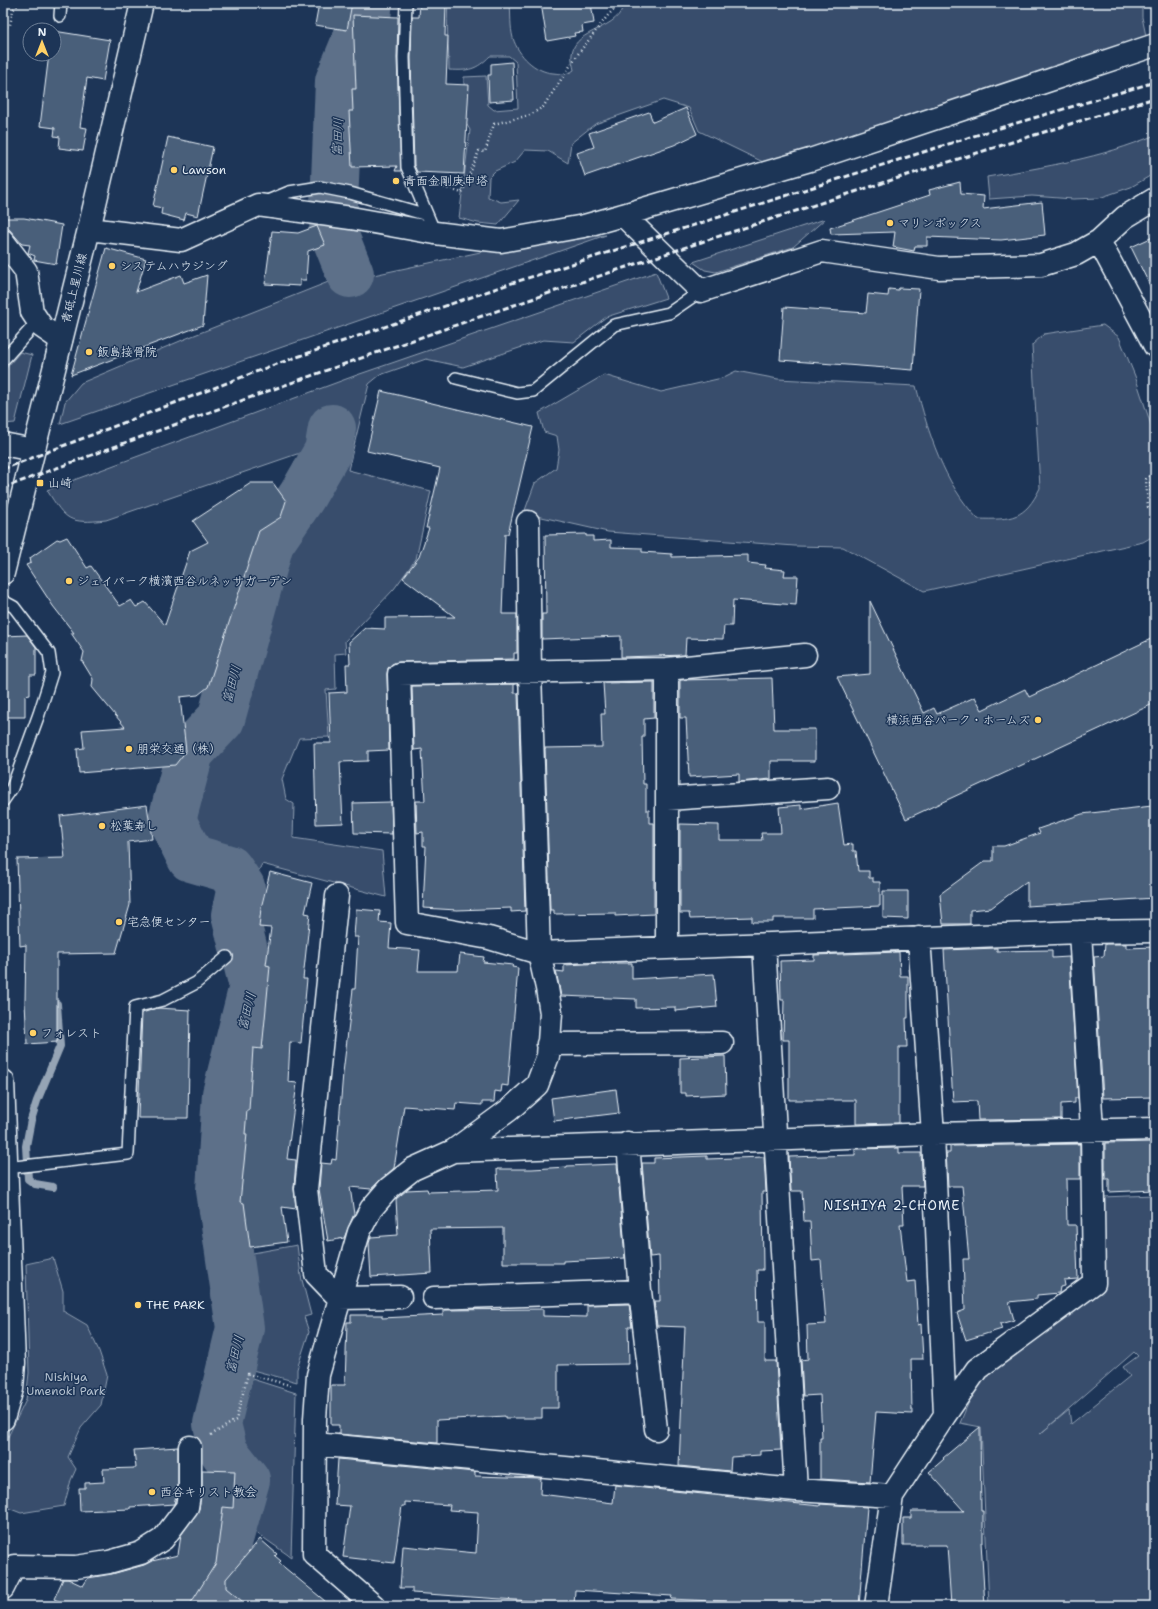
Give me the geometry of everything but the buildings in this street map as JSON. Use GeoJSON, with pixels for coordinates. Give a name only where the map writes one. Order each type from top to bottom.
{"type":"FeatureCollection","features":[{"type":"Feature","properties":{"kind":"street","name":"青砥上星川線"},"geometry":{"type":"LineString","coordinates":[[3,573],[89,229],[142,3]]}},
{"type":"Feature","properties":{"kind":"street"},"geometry":{"type":"LineString","coordinates":[[89,229],[181,240],[258,205],[351,218],[431,224],[501,241],[584,226],[810,160],[1155,45]]}},
{"type":"Feature","properties":{"kind":"street"},"geometry":{"type":"LineString","coordinates":[[623,215],[700,291],[822,251],[939,268],[1041,265],[1076,254],[1099,241],[1124,217],[1155,199]]}},
{"type":"Feature","properties":{"kind":"street"},"geometry":{"type":"LineString","coordinates":[[3,241],[26,271],[32,312],[42,327],[61,340]]}},
{"type":"Feature","properties":{"kind":"street"},"geometry":{"type":"LineString","coordinates":[[1099,241],[1155,346]]}},
{"type":"Feature","properties":{"kind":"street"},"geometry":{"type":"LineString","coordinates":[[3,444],[33,450]]}},
{"type":"Feature","properties":{"kind":"street"},"geometry":{"type":"LineString","coordinates":[[374,1606],[314,1554],[315,1444],[318,1375],[359,1232],[371,1209],[389,1188],[413,1169],[453,1151],[510,1110],[537,1085],[548,1056],[551,1013],[539,953],[530,672],[528,522]]}},
{"type":"Feature","properties":{"kind":"street"},"geometry":{"type":"LineString","coordinates":[[805,655],[667,669],[399,674],[407,923],[489,938],[539,953],[1080,932],[1155,931]]}},
{"type":"Feature","properties":{"kind":"street"},"geometry":{"type":"LineString","coordinates":[[667,669],[667,948]]}},
{"type":"Feature","properties":{"kind":"street"},"geometry":{"type":"LineString","coordinates":[[668,799],[828,788]]}},
{"type":"Feature","properties":{"kind":"street"},"geometry":{"type":"LineString","coordinates":[[337,896],[306,1189],[316,1274],[339,1298],[400,1297]]}},
{"type":"Feature","properties":{"kind":"street"},"geometry":{"type":"LineString","coordinates":[[876,1606],[892,1496],[976,1369],[1094,1283],[1092,1130],[1080,932]]}},
{"type":"Feature","properties":{"kind":"street"},"geometry":{"type":"LineString","coordinates":[[919,938],[933,1134],[945,1415]]}},
{"type":"Feature","properties":{"kind":"street"},"geometry":{"type":"LineString","coordinates":[[764,944],[796,1490]]}},
{"type":"Feature","properties":{"kind":"street"},"geometry":{"type":"LineString","coordinates":[[548,1044],[722,1043]]}},
{"type":"Feature","properties":{"kind":"street"},"geometry":{"type":"LineString","coordinates":[[3,1081],[14,1363],[12,1390],[3,1419]]}},
{"type":"Feature","properties":{"kind":"street"},"geometry":{"type":"LineString","coordinates":[[453,1151],[628,1143],[1155,1129]]}},
{"type":"Feature","properties":{"kind":"street"},"geometry":{"type":"LineString","coordinates":[[628,1143],[640,1290],[656,1429]]}},
{"type":"Feature","properties":{"kind":"street"},"geometry":{"type":"LineString","coordinates":[[434,1298],[640,1290]]}},
{"type":"Feature","properties":{"kind":"street"},"geometry":{"type":"LineString","coordinates":[[315,1444],[658,1473],[796,1490],[892,1496]]}},
{"type":"Feature","properties":{"kind":"street"},"geometry":{"type":"LineString","coordinates":[[3,1588],[14,1566],[76,1567],[109,1562],[141,1553],[163,1539],[187,1507],[190,1488],[190,1447]]}},
{"type":"Feature","properties":{"kind":"lane"},"geometry":{"type":"LineString","coordinates":[[60,16],[61,3]]}},
{"type":"Feature","properties":{"kind":"lane"},"geometry":{"type":"LineString","coordinates":[[406,3],[404,58],[407,167],[431,224]]}},
{"type":"Feature","properties":{"kind":"lane"},"geometry":{"type":"LineString","coordinates":[[258,205],[289,192],[320,187],[350,193],[431,224]]}},
{"type":"Feature","properties":{"kind":"lane"},"geometry":{"type":"LineString","coordinates":[[456,378],[518,393],[533,391],[614,325],[669,313],[700,291]]}},
{"type":"Feature","properties":{"kind":"lane"},"geometry":{"type":"LineString","coordinates":[[3,360],[38,321]]}},
{"type":"Feature","properties":{"kind":"lane"},"geometry":{"type":"LineString","coordinates":[[3,601],[14,607],[49,653],[52,673],[12,788],[3,801]]}},
{"type":"Feature","properties":{"kind":"lane"},"geometry":{"type":"LineString","coordinates":[[6,1168],[128,1154],[135,1008],[164,1000],[196,983],[226,957]]}},
{"type":"Feature","properties":{"kind":"path"},"geometry":{"type":"LineString","coordinates":[[3,28],[10,26],[13,10],[19,3]]}},
{"type":"Feature","properties":{"kind":"path"},"geometry":{"type":"LineString","coordinates":[[410,177],[462,193],[479,151],[485,152],[494,124],[530,115],[543,107],[578,54],[609,14],[621,3]]}},
{"type":"Feature","properties":{"kind":"path"},"geometry":{"type":"LineString","coordinates":[[1155,470],[1146,479],[1148,507],[1152,506],[1150,483],[1155,486]]}},
{"type":"Feature","properties":{"kind":"path"},"geometry":{"type":"LineString","coordinates":[[1155,545],[1153,546],[1155,550]]}},
{"type":"Feature","properties":{"kind":"path"},"geometry":{"type":"LineString","coordinates":[[190,1447],[236,1420],[248,1374],[301,1389]]}},
{"type":"Feature","properties":{"kind":"green space"},"geometry":{"type":"Polygon","coordinates":[[[448,3],[510,3],[512,34],[515,44],[523,56],[528,62],[540,70],[562,74],[569,73],[574,70],[572,56],[575,45],[581,39],[615,19],[621,12],[623,3],[1142,3],[1142,17],[1146,36],[1139,59],[984,93],[765,163],[699,131],[689,108],[663,100],[595,124],[571,143],[568,163],[548,151],[525,150],[515,162],[495,171],[489,177],[488,197],[501,202],[519,200],[498,225],[478,223],[459,218],[470,130],[464,120],[464,77],[486,76],[488,105],[494,110],[518,108],[516,62],[509,56],[490,56],[472,69],[449,70],[447,20],[448,3]]]}},
{"type":"Feature","properties":{"kind":"green space"},"geometry":{"type":"Polygon","coordinates":[[[1155,135],[1155,173],[1131,187],[1099,198],[1073,199],[1032,196],[989,199],[987,177],[1094,156],[1155,135]]]}},
{"type":"Feature","properties":{"kind":"green space"},"geometry":{"type":"Polygon","coordinates":[[[825,219],[793,247],[716,272],[705,270],[693,262],[825,219]]]}},
{"type":"Feature","properties":{"kind":"green space"},"geometry":{"type":"Polygon","coordinates":[[[606,235],[60,424],[65,402],[81,383],[192,336],[341,277],[369,276],[485,251],[606,235]]]}},
{"type":"Feature","properties":{"kind":"green space"},"geometry":{"type":"Polygon","coordinates":[[[656,272],[666,298],[606,317],[574,342],[543,340],[463,367],[426,359],[380,375],[369,384],[348,470],[431,491],[416,559],[394,589],[345,641],[346,653],[335,654],[336,689],[326,690],[329,737],[299,738],[282,779],[286,799],[294,804],[293,838],[382,851],[386,897],[262,864],[250,888],[237,869],[195,851],[180,821],[194,756],[225,722],[276,543],[304,509],[322,477],[338,466],[337,455],[297,454],[106,520],[84,521],[70,518],[59,508],[47,490],[357,375],[656,272]]]}},
{"type":"Feature","properties":{"kind":"green space"},"geometry":{"type":"Polygon","coordinates":[[[1103,325],[1119,337],[1135,376],[1155,437],[1155,535],[1143,542],[924,591],[843,547],[795,546],[608,532],[524,513],[535,483],[556,468],[559,450],[557,436],[544,432],[539,413],[604,375],[661,392],[722,378],[736,371],[778,379],[916,386],[926,421],[939,457],[956,490],[966,505],[978,519],[1000,519],[1016,516],[1029,506],[1040,488],[1032,345],[1044,334],[1103,325]]]}},
{"type":"Feature","properties":{"kind":"green space"},"geometry":{"type":"Polygon","coordinates":[[[20,352],[32,355],[15,423],[3,424],[3,372],[20,352]]]}},
{"type":"Feature","properties":{"kind":"green space"},"geometry":{"type":"Polygon","coordinates":[[[1155,1195],[1155,1606],[989,1606],[981,1427],[960,1423],[981,1373],[1100,1289],[1102,1197],[1155,1195]],[[1134,1352],[1040,1434],[1069,1410],[1071,1424],[1130,1376],[1123,1367],[1138,1356],[1134,1352]]]}},
{"type":"Feature","properties":{"kind":"green space"},"geometry":{"type":"Polygon","coordinates":[[[297,1245],[301,1276],[311,1315],[304,1317],[309,1332],[297,1369],[297,1382],[245,1368],[231,1416],[221,1421],[247,1322],[242,1255],[297,1245]]]}},
{"type":"Feature","properties":{"kind":"green space","name":"Nishiya Umenoki Park"},"geometry":{"type":"Polygon","coordinates":[[[53,1258],[63,1291],[63,1311],[87,1325],[99,1351],[107,1375],[101,1405],[81,1428],[68,1457],[76,1469],[71,1480],[64,1506],[21,1513],[3,1506],[3,1447],[26,1400],[29,1373],[26,1264],[53,1258]]]}},
{"type":"Feature","properties":{"kind":"green space"},"geometry":{"type":"Polygon","coordinates":[[[252,1379],[296,1393],[291,1557],[248,1527],[250,1516],[257,1514],[255,1477],[258,1468],[228,1430],[240,1422],[252,1379]]]}},
{"type":"Feature","properties":{"kind":"waterway","name":"富田川"},"geometry":{"type":"LineString","coordinates":[[350,274],[333,231],[339,81],[368,10],[366,3]]}},
{"type":"Feature","properties":{"kind":"waterway","name":"富田川"},"geometry":{"type":"LineString","coordinates":[[217,1606],[226,1550],[246,1480],[224,1452],[217,1424],[240,1328],[220,1190],[226,1094],[253,986],[235,915],[241,887],[229,869],[191,858],[172,820],[190,752],[221,719],[270,543],[302,496],[328,451],[332,428]]}},
{"type":"Feature","properties":{"kind":"waterway"},"geometry":{"type":"LineString","coordinates":[[53,1187],[35,1184],[28,1179],[26,1146],[31,1120],[37,1101],[60,1046],[57,1004]]}},
{"type":"Feature","properties":{"kind":"railway"},"geometry":{"type":"LineString","coordinates":[[3,469],[271,366],[509,284],[983,133],[1155,82]]}},
{"type":"Feature","properties":{"kind":"railway"},"geometry":{"type":"LineString","coordinates":[[3,488],[146,435],[432,333],[576,284],[865,189],[1155,98]]}},
{"type":"Feature","properties":{"kind":"place","name":"Lawson"},"geometry":{"type":"Point","coordinates":[174,170]}},
{"type":"Feature","properties":{"kind":"place","name":"青面金剛庚申塔"},"geometry":{"type":"Point","coordinates":[396,181]}},
{"type":"Feature","properties":{"kind":"place","name":"マリンボックス"},"geometry":{"type":"Point","coordinates":[890,223]}},
{"type":"Feature","properties":{"kind":"place","name":"システムハウジング"},"geometry":{"type":"Point","coordinates":[112,266]}},
{"type":"Feature","properties":{"kind":"place","name":"飯島接骨院"},"geometry":{"type":"Point","coordinates":[89,352]}},
{"type":"Feature","properties":{"kind":"place","name":"山崎"},"geometry":{"type":"Point","coordinates":[40,483]}},
{"type":"Feature","properties":{"kind":"place","name":"ジェイパーク横濱西谷ルネッサガーデン"},"geometry":{"type":"Point","coordinates":[69,581]}},
{"type":"Feature","properties":{"kind":"place","name":"横浜西谷パーク・ホームズ"},"geometry":{"type":"Point","coordinates":[1038,720]}},
{"type":"Feature","properties":{"kind":"place","name":"朋栄交通（株）"},"geometry":{"type":"Point","coordinates":[129,749]}},
{"type":"Feature","properties":{"kind":"place","name":"松葉寿し"},"geometry":{"type":"Point","coordinates":[102,826]}},
{"type":"Feature","properties":{"kind":"place","name":"宅急便センター"},"geometry":{"type":"Point","coordinates":[119,922]}},
{"type":"Feature","properties":{"kind":"place","name":"フォレスト"},"geometry":{"type":"Point","coordinates":[33,1033]}},
{"type":"Feature","properties":{"kind":"place","name":"THE PARK"},"geometry":{"type":"Point","coordinates":[138,1305]}},
{"type":"Feature","properties":{"kind":"place","name":"西谷キリスト教会"},"geometry":{"type":"Point","coordinates":[152,1492]}},
{"type":"Feature","properties":{"kind":"district","name":"NISHIYA 2-CHOME"},"geometry":{"type":"Point","coordinates":[892,1205]}}]}
